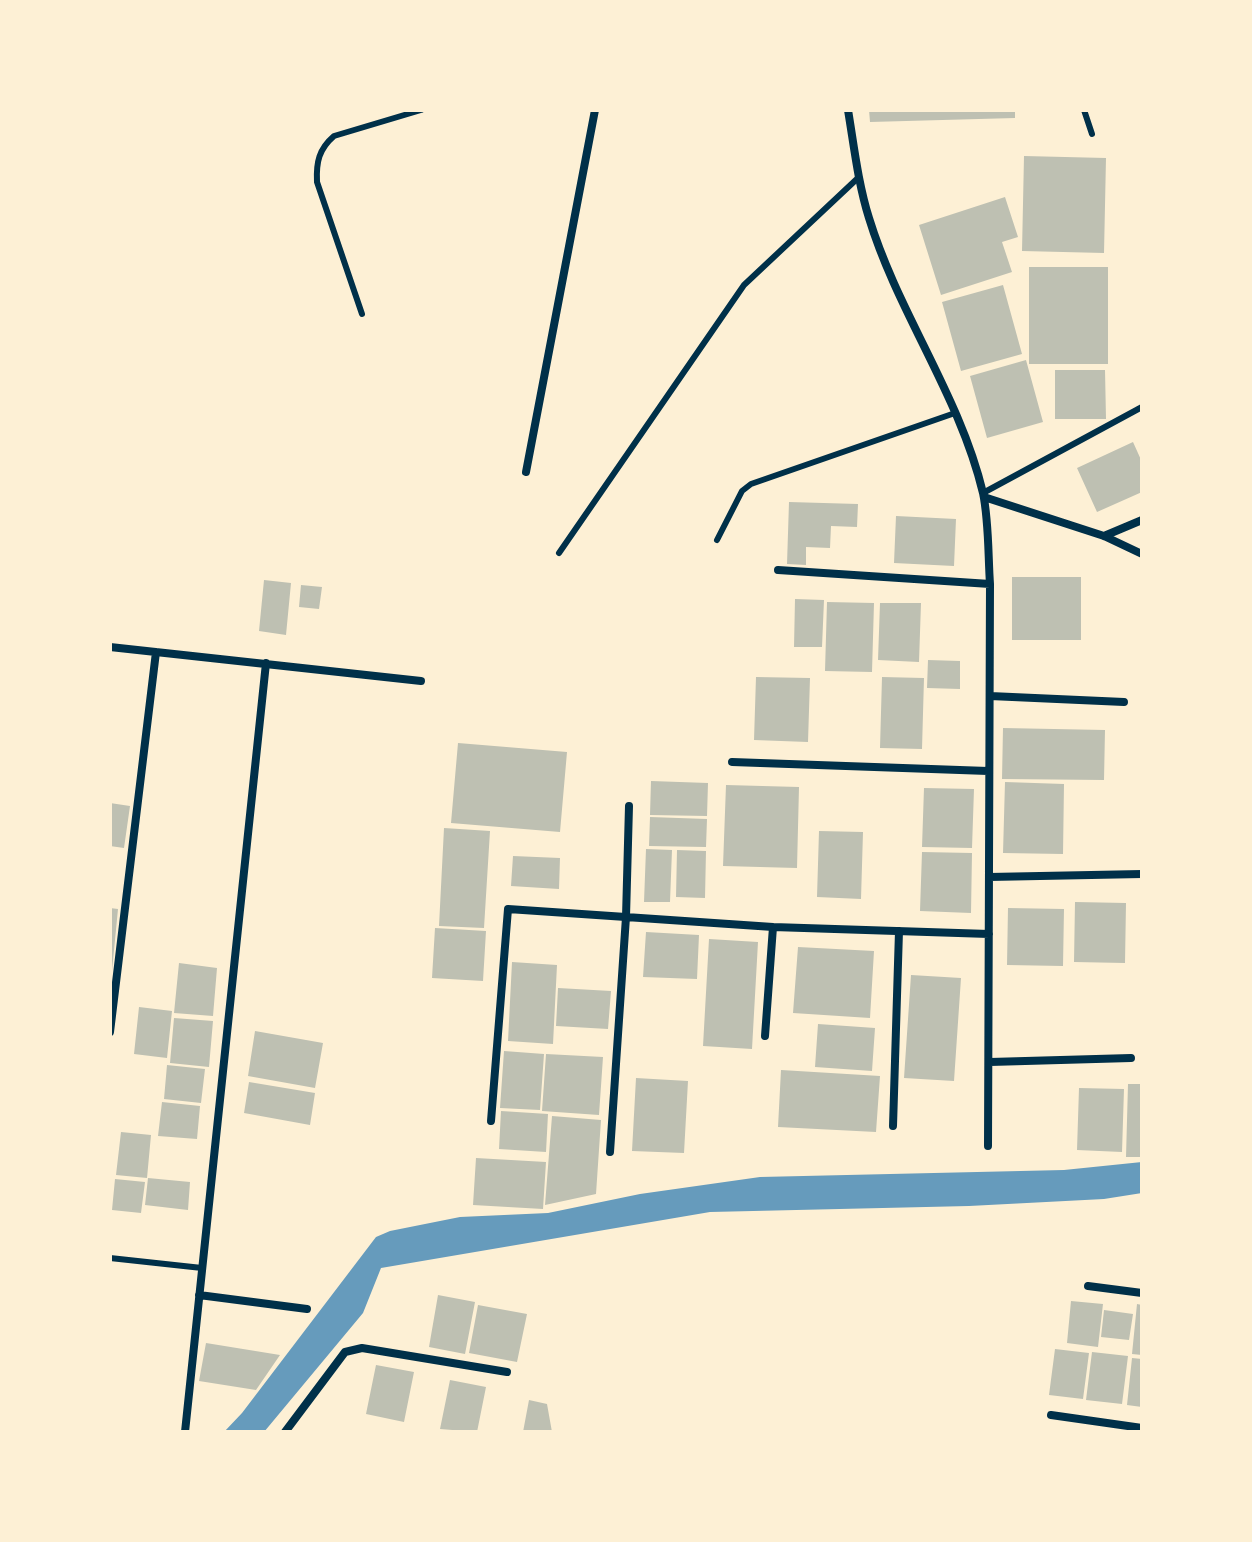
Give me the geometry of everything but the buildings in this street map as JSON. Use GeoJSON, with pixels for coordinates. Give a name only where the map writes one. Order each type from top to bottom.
{"type":"FeatureCollection","features":[{"type":"Feature","properties":{"kind":"street"},"geometry":{"type":"LineString","coordinates":[[526,472],[595,110]]}},
{"type":"Feature","properties":{"kind":"street"},"geometry":{"type":"LineString","coordinates":[[848,110],[869,219],[909,317],[955,413],[983,495],[990,584],[988,1146]]}},
{"type":"Feature","properties":{"kind":"street"},"geometry":{"type":"LineString","coordinates":[[983,495],[1104,536],[1142,554]]}},
{"type":"Feature","properties":{"kind":"street"},"geometry":{"type":"LineString","coordinates":[[1104,536],[1142,520]]}},
{"type":"Feature","properties":{"kind":"street"},"geometry":{"type":"LineString","coordinates":[[778,570],[990,584]]}},
{"type":"Feature","properties":{"kind":"street"},"geometry":{"type":"LineString","coordinates":[[110,647],[421,681]]}},
{"type":"Feature","properties":{"kind":"street"},"geometry":{"type":"LineString","coordinates":[[110,1032],[156,652]]}},
{"type":"Feature","properties":{"kind":"street"},"geometry":{"type":"LineString","coordinates":[[185,1432],[266,663]]}},
{"type":"Feature","properties":{"kind":"street"},"geometry":{"type":"LineString","coordinates":[[990,696],[1124,702]]}},
{"type":"Feature","properties":{"kind":"street"},"geometry":{"type":"LineString","coordinates":[[732,762],[988,771]]}},
{"type":"Feature","properties":{"kind":"street"},"geometry":{"type":"LineString","coordinates":[[610,1152],[626,917],[629,806]]}},
{"type":"Feature","properties":{"kind":"street"},"geometry":{"type":"LineString","coordinates":[[989,877],[1142,874]]}},
{"type":"Feature","properties":{"kind":"street"},"geometry":{"type":"LineString","coordinates":[[491,1121],[508,909],[773,927],[989,934]]}},
{"type":"Feature","properties":{"kind":"street"},"geometry":{"type":"LineString","coordinates":[[765,1036],[773,927]]}},
{"type":"Feature","properties":{"kind":"street"},"geometry":{"type":"LineString","coordinates":[[893,1126],[899,931]]}},
{"type":"Feature","properties":{"kind":"street"},"geometry":{"type":"LineString","coordinates":[[990,1062],[1131,1058]]}},
{"type":"Feature","properties":{"kind":"street"},"geometry":{"type":"LineString","coordinates":[[1088,1286],[1142,1293]]}},
{"type":"Feature","properties":{"kind":"street"},"geometry":{"type":"LineString","coordinates":[[199,1295],[307,1309]]}},
{"type":"Feature","properties":{"kind":"street"},"geometry":{"type":"LineString","coordinates":[[285,1432],[345,1352],[362,1348],[507,1372]]}},
{"type":"Feature","properties":{"kind":"street"},"geometry":{"type":"LineString","coordinates":[[1051,1415],[1142,1428]]}},
{"type":"Feature","properties":{"kind":"lane"},"geometry":{"type":"LineString","coordinates":[[362,314],[317,182],[316,165],[325,144],[334,136],[421,110]]}},
{"type":"Feature","properties":{"kind":"lane"},"geometry":{"type":"LineString","coordinates":[[1084,110],[1092,134]]}},
{"type":"Feature","properties":{"kind":"lane"},"geometry":{"type":"LineString","coordinates":[[559,553],[744,285],[859,177]]}},
{"type":"Feature","properties":{"kind":"lane"},"geometry":{"type":"LineString","coordinates":[[983,495],[1142,407]]}},
{"type":"Feature","properties":{"kind":"lane"},"geometry":{"type":"LineString","coordinates":[[717,540],[742,491],[751,484],[955,413]]}},
{"type":"Feature","properties":{"kind":"lane"},"geometry":{"type":"LineString","coordinates":[[110,1258],[202,1268]]}},
{"type":"Feature","properties":{"kind":"water"},"geometry":{"type":"Polygon","coordinates":[[[1142,1162],[1142,1193],[1104,1199],[969,1206],[710,1212],[381,1268],[363,1313],[264,1432],[224,1432],[242,1413],[376,1237],[390,1231],[460,1217],[548,1213],[640,1194],[760,1177],[1064,1170],[1142,1162]]]}}]}
